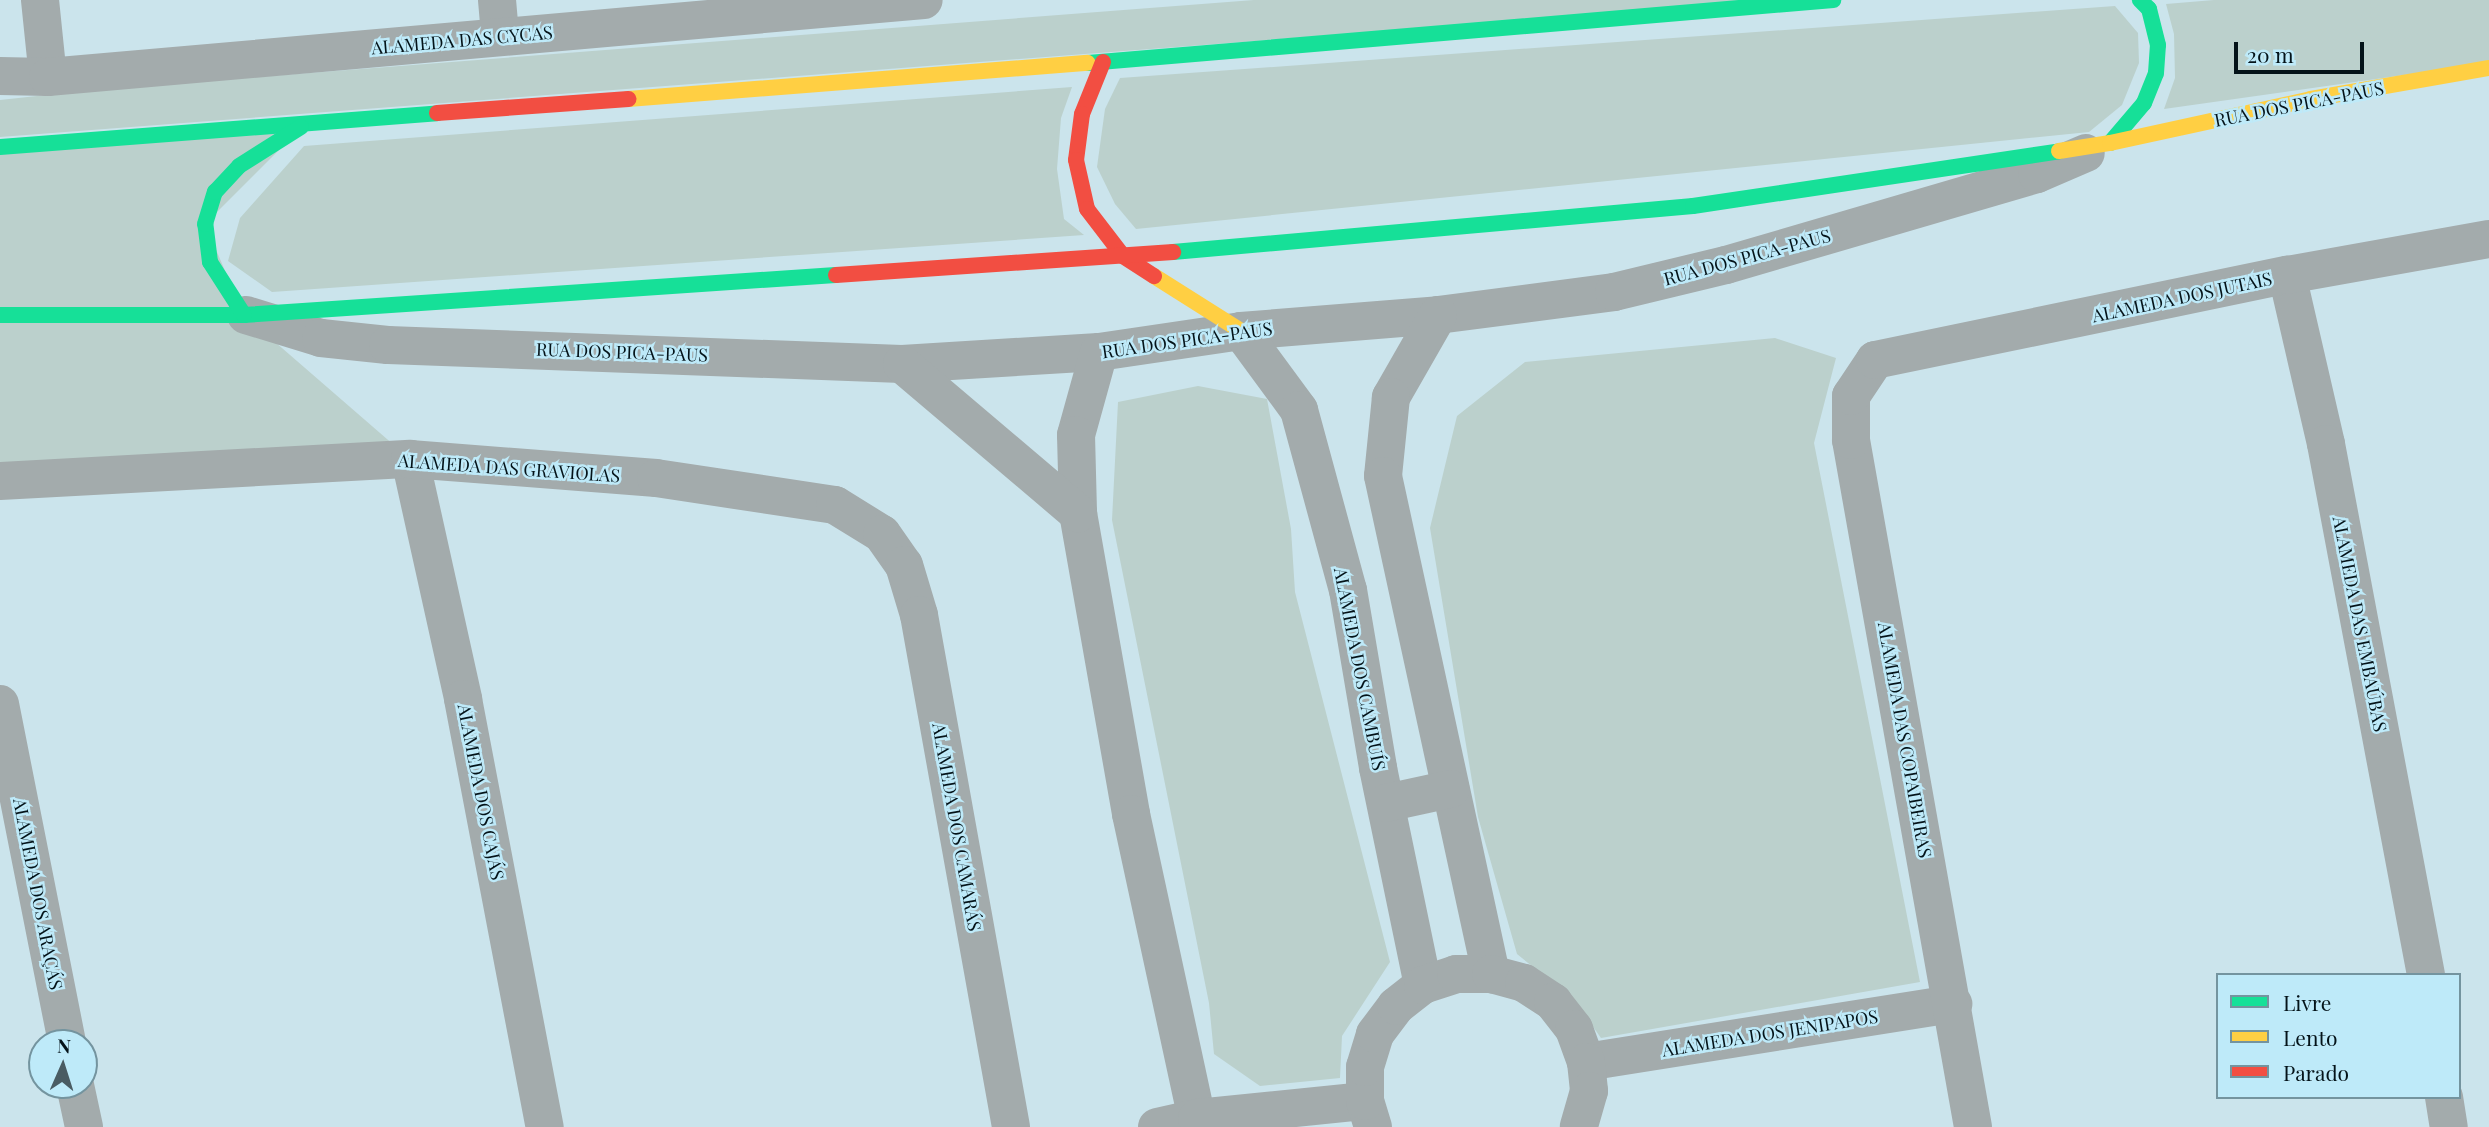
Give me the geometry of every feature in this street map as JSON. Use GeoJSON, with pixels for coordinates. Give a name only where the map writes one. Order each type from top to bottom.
{"type":"FeatureCollection","features":[{"type":"Feature","properties":{"kind":"street"},"geometry":{"type":"LineString","coordinates":[[40,0],[48,77]]}},
{"type":"Feature","properties":{"kind":"street","name":"ALAMEDA DAS CYCAS"},"geometry":{"type":"LineString","coordinates":[[0,76],[48,77],[498,18],[924,0]]}},
{"type":"Feature","properties":{"kind":"street"},"geometry":{"type":"LineString","coordinates":[[0,148],[1104,62],[1833,0]]}},
{"type":"Feature","properties":{"kind":"street"},"geometry":{"type":"LineString","coordinates":[[2110,143],[2144,103],[2156,72],[2158,45],[2149,9],[2140,0]]}},
{"type":"Feature","properties":{"kind":"street"},"geometry":{"type":"LineString","coordinates":[[1104,62],[1082,114],[1076,160],[1087,209],[1123,256],[1241,331]]}},
{"type":"Feature","properties":{"kind":"street","name":"RUA DOS PICA-PAUS"},"geometry":{"type":"LineString","coordinates":[[0,315],[244,315],[1123,256],[1693,206],[2110,143],[2311,99],[2489,68]]}},
{"type":"Feature","properties":{"kind":"street"},"geometry":{"type":"LineString","coordinates":[[244,315],[210,262],[205,224],[215,192],[239,166],[305,124]]}},
{"type":"Feature","properties":{"kind":"street","name":"RUA DOS PICA-PAUS"},"geometry":{"type":"LineString","coordinates":[[244,315],[321,338],[388,345],[902,363],[1099,352],[1241,331],[1438,315],[1614,292],[1726,265],[2037,174],[2110,143]]}},
{"type":"Feature","properties":{"kind":"street","name":"ALAMEDA DOS JUTAIS"},"geometry":{"type":"LineString","coordinates":[[1875,360],[2287,275],[2489,239]]}},
{"type":"Feature","properties":{"kind":"street","name":"ALAMEDA DAS EMBAÚBAS"},"geometry":{"type":"LineString","coordinates":[[2287,275],[2326,444],[2426,973]]}},
{"type":"Feature","properties":{"kind":"street"},"geometry":{"type":"LineString","coordinates":[[1438,315],[1391,397],[1383,476],[1491,974]]}},
{"type":"Feature","properties":{"kind":"street","name":"ALAMEDA DOS CAMBUÍS"},"geometry":{"type":"LineString","coordinates":[[1241,331],[1299,410],[1348,590],[1385,803],[1423,985]]}},
{"type":"Feature","properties":{"kind":"street"},"geometry":{"type":"LineString","coordinates":[[1099,352],[1076,435],[1078,513],[1131,814],[1196,1118]]}},
{"type":"Feature","properties":{"kind":"street","name":"ALAMEDA DAS COPAIBEIRAS"},"geometry":{"type":"LineString","coordinates":[[1875,360],[1852,396],[1851,440],[1973,1127]]}},
{"type":"Feature","properties":{"kind":"street"},"geometry":{"type":"LineString","coordinates":[[902,363],[1078,513]]}},
{"type":"Feature","properties":{"kind":"street","name":"ALAMEDA DAS GRAVIOLAS"},"geometry":{"type":"LineString","coordinates":[[0,481],[410,459],[656,478],[835,505],[881,534]]}},
{"type":"Feature","properties":{"kind":"street","name":"ALAMEDA DOS CAJÁS"},"geometry":{"type":"LineString","coordinates":[[410,459],[463,699],[545,1127]]}},
{"type":"Feature","properties":{"kind":"street","name":"ALAMEDA DOS CAMARÁS"},"geometry":{"type":"LineString","coordinates":[[881,534],[904,565],[919,615],[1011,1127]]}},
{"type":"Feature","properties":{"kind":"street"},"geometry":{"type":"LineString","coordinates":[[1348,590],[1405,580]]}},
{"type":"Feature","properties":{"kind":"street","name":"ALAMEDA DOS ARAÇÁS"},"geometry":{"type":"LineString","coordinates":[[0,704],[64,1029]]}},
{"type":"Feature","properties":{"kind":"street"},"geometry":{"type":"LineString","coordinates":[[1385,803],[1450,789]]}},
{"type":"Feature","properties":{"kind":"street"},"geometry":{"type":"LineString","coordinates":[[1157,1127],[1196,1118],[1369,1114],[1365,1067],[1376,1034],[1395,1006],[1423,985],[1456,974],[1491,974],[1524,983],[1553,1002],[1574,1029],[1586,1062],[1589,1091],[1579,1127]]}},
{"type":"Feature","properties":{"kind":"street","name":"ALAMEDA DOS JENIPAPOS"},"geometry":{"type":"LineString","coordinates":[[1586,1062],[1953,1003]]}},
{"type":"Feature","properties":{"kind":"street"},"geometry":{"type":"LineString","coordinates":[[78,1099],[84,1127]]}},
{"type":"Feature","properties":{"kind":"street"},"geometry":{"type":"LineString","coordinates":[[2444,1099],[2448,1127]]}},
{"type":"Feature","properties":{"kind":"shaded area"},"geometry":{"type":"Polygon","coordinates":[[[1254,0],[1790,0],[0,137],[0,100],[101,89],[1254,0]]]}},
{"type":"Feature","properties":{"kind":"shaded area"},"geometry":{"type":"Polygon","coordinates":[[[2214,0],[2489,0],[2489,63],[2164,109],[2175,78],[2174,34],[2166,4],[2214,0]]]}},
{"type":"Feature","properties":{"kind":"shaded area"},"geometry":{"type":"Polygon","coordinates":[[[2115,6],[2138,33],[2139,63],[2122,105],[2089,132],[1136,229],[1115,204],[1097,167],[1105,109],[1120,78],[2115,6]]]}},
{"type":"Feature","properties":{"kind":"shaded area"},"geometry":{"type":"Polygon","coordinates":[[[1072,87],[1061,118],[1057,169],[1064,219],[1084,235],[272,292],[228,261],[240,218],[304,146],[1072,87]]]}},
{"type":"Feature","properties":{"kind":"shaded area"},"geometry":{"type":"Polygon","coordinates":[[[305,124],[205,224],[244,315],[410,459],[0,481],[0,147],[305,124]]]}},
{"type":"Feature","properties":{"kind":"shaded area"},"geometry":{"type":"Polygon","coordinates":[[[1775,338],[1836,358],[1814,443],[1920,982],[1601,1038],[1574,1000],[1517,954],[1478,817],[1430,528],[1457,416],[1525,362],[1775,338]]]}},
{"type":"Feature","properties":{"kind":"shaded area"},"geometry":{"type":"Polygon","coordinates":[[[1198,386],[1267,399],[1291,529],[1295,592],[1390,962],[1342,1036],[1340,1078],[1260,1086],[1214,1054],[1209,1003],[1112,520],[1118,402],[1198,386]]]}},
{"type":"Feature","properties":{"kind":"traffic: fast"},"geometry":{"type":"LineString","coordinates":[[1088,63],[1833,0]]}},
{"type":"Feature","properties":{"kind":"traffic: fast"},"geometry":{"type":"LineString","coordinates":[[2110,143],[2144,103],[2156,73],[2158,45],[2149,9],[2140,0]]}},
{"type":"Feature","properties":{"kind":"traffic: fast"},"geometry":{"type":"LineString","coordinates":[[0,147],[437,113]]}},
{"type":"Feature","properties":{"kind":"traffic: fast"},"geometry":{"type":"LineString","coordinates":[[244,315],[210,262],[205,224],[215,192],[239,166],[301,127]]}},
{"type":"Feature","properties":{"kind":"traffic: fast"},"geometry":{"type":"LineString","coordinates":[[1173,252],[1693,206],[2059,151]]}},
{"type":"Feature","properties":{"kind":"traffic: fast"},"geometry":{"type":"LineString","coordinates":[[0,315],[244,315],[836,275]]}},
{"type":"Feature","properties":{"kind":"traffic: slow"},"geometry":{"type":"LineString","coordinates":[[628,99],[1088,63]]}},
{"type":"Feature","properties":{"kind":"traffic: slow"},"geometry":{"type":"LineString","coordinates":[[2059,151],[2110,143],[2311,99],[2489,68]]}},
{"type":"Feature","properties":{"kind":"traffic: slow"},"geometry":{"type":"LineString","coordinates":[[1154,276],[1241,331]]}},
{"type":"Feature","properties":{"kind":"traffic: jam"},"geometry":{"type":"LineString","coordinates":[[1103,62],[1082,114],[1076,160],[1087,209],[1123,256],[1154,276]]}},
{"type":"Feature","properties":{"kind":"traffic: jam"},"geometry":{"type":"LineString","coordinates":[[437,113],[628,99]]}},
{"type":"Feature","properties":{"kind":"traffic: jam"},"geometry":{"type":"LineString","coordinates":[[836,275],[1173,252]]}}]}
